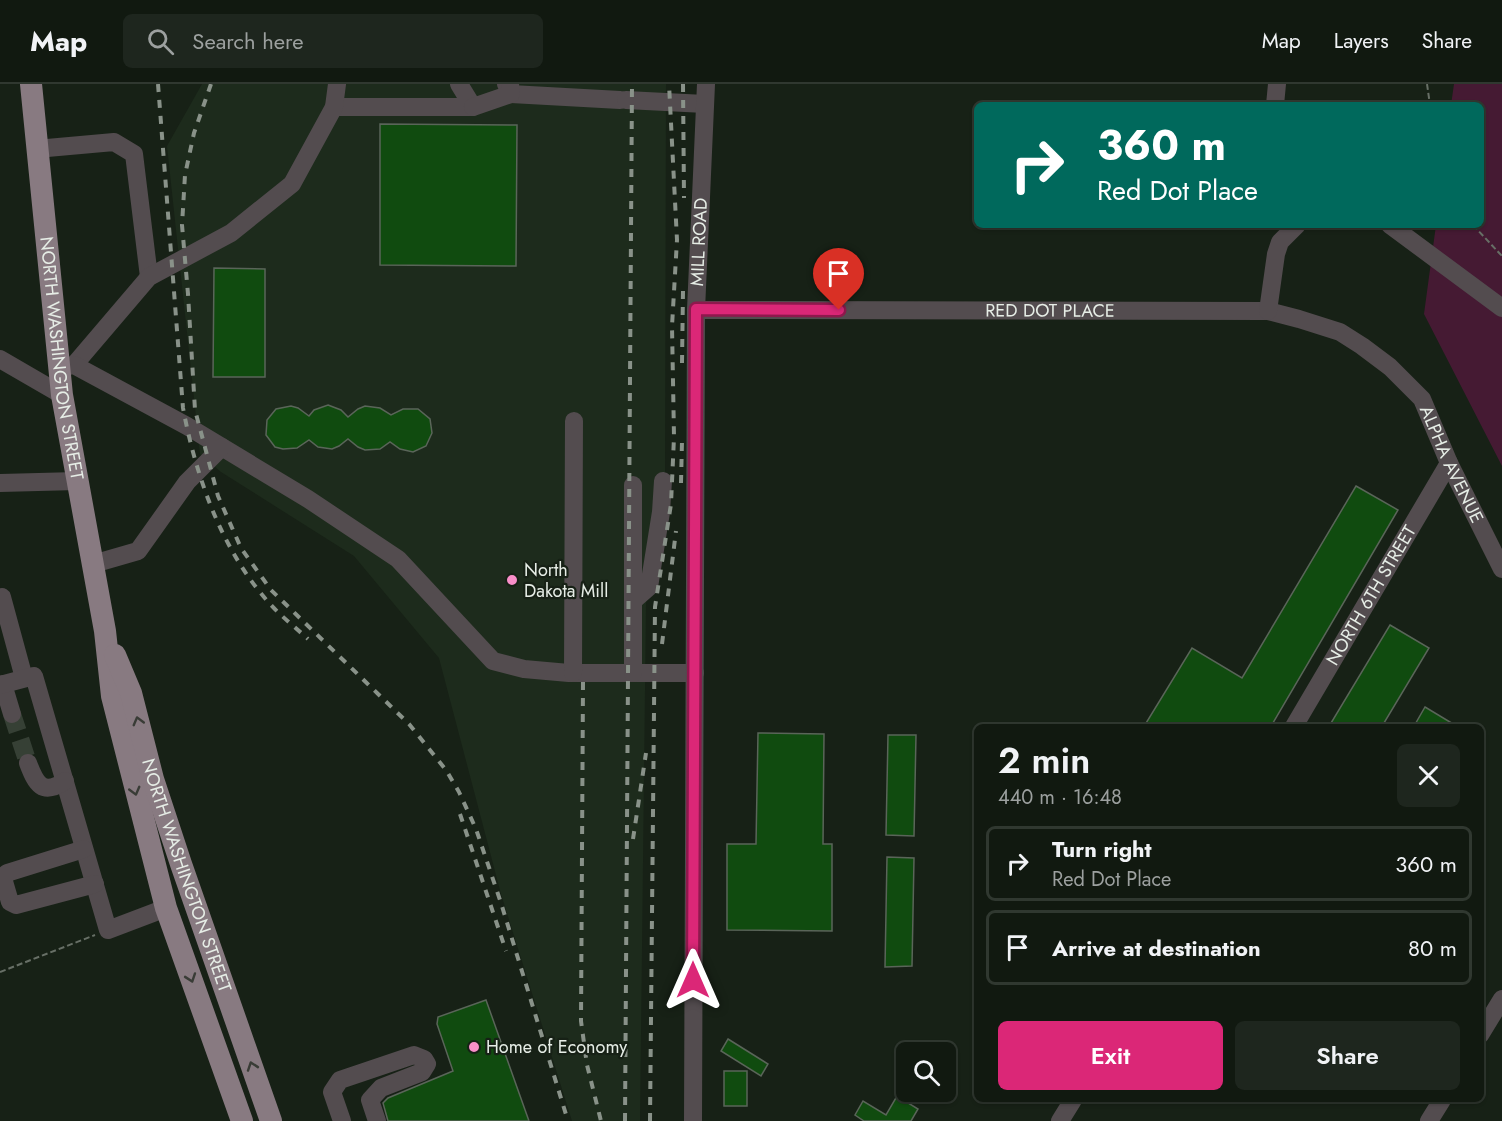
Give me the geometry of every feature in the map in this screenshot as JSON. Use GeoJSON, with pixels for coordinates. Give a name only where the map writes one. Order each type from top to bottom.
{"type":"FeatureCollection","features":[{"type":"Feature","properties":{"kind":"main road","name":"NORTH WASHINGTON STREET"},"geometry":{"type":"LineString","coordinates":[[31,84],[36,149],[67,366],[62,395],[105,631],[112,696],[166,908],[242,1121]]}},
{"type":"Feature","properties":{"kind":"main road","name":"NORTH WASHINGTON STREET"},"geometry":{"type":"LineString","coordinates":[[105,631],[131,693],[157,789],[271,1121]]}},
{"type":"Feature","properties":{"kind":"main road"},"geometry":{"type":"LineString","coordinates":[[209,1030],[236,1020]]}},
{"type":"Feature","properties":{"kind":"street"},"geometry":{"type":"LineString","coordinates":[[337,84],[334,107],[292,184],[231,233],[149,277],[67,366],[187,426],[308,499],[398,559],[493,661],[524,669],[573,673],[695,673]]}},
{"type":"Feature","properties":{"kind":"street"},"geometry":{"type":"LineString","coordinates":[[459,84],[473,107]]}},
{"type":"Feature","properties":{"kind":"street","name":"MILL ROAD"},"geometry":{"type":"LineString","coordinates":[[693,1121],[696,309],[706,84]]}},
{"type":"Feature","properties":{"kind":"street"},"geometry":{"type":"LineString","coordinates":[[1275,102],[1277,84]]}},
{"type":"Feature","properties":{"kind":"street"},"geometry":{"type":"LineString","coordinates":[[334,107],[473,107],[509,87],[623,100],[705,104]]}},
{"type":"Feature","properties":{"kind":"street"},"geometry":{"type":"LineString","coordinates":[[36,149],[114,142],[134,154],[149,277]]}},
{"type":"Feature","properties":{"kind":"street"},"geometry":{"type":"LineString","coordinates":[[1268,311],[1276,254],[1280,242],[1294,228]]}},
{"type":"Feature","properties":{"kind":"street"},"geometry":{"type":"LineString","coordinates":[[1394,228],[1502,312]]}},
{"type":"Feature","properties":{"kind":"street","name":"RED DOT PLACE"},"geometry":{"type":"LineString","coordinates":[[696,309],[1268,311],[1299,318],[1340,332],[1390,367]]}},
{"type":"Feature","properties":{"kind":"street"},"geometry":{"type":"LineString","coordinates":[[0,359],[62,395]]}},
{"type":"Feature","properties":{"kind":"street","name":"ALPHA AVENUE"},"geometry":{"type":"LineString","coordinates":[[1390,367],[1422,399],[1449,463],[1502,569]]}},
{"type":"Feature","properties":{"kind":"street"},"geometry":{"type":"LineString","coordinates":[[573,673],[574,421]]}},
{"type":"Feature","properties":{"kind":"street"},"geometry":{"type":"LineString","coordinates":[[93,564],[138,551],[187,482],[222,447]]}},
{"type":"Feature","properties":{"kind":"street","name":"NORTH 6TH STREET"},"geometry":{"type":"LineString","coordinates":[[1295,724],[1449,463]]}},
{"type":"Feature","properties":{"kind":"street"},"geometry":{"type":"LineString","coordinates":[[0,483],[77,481]]}},
{"type":"Feature","properties":{"kind":"street"},"geometry":{"type":"LineString","coordinates":[[633,601],[649,587],[661,512],[663,481]]}},
{"type":"Feature","properties":{"kind":"street"},"geometry":{"type":"LineString","coordinates":[[633,485],[633,673]]}},
{"type":"Feature","properties":{"kind":"street"},"geometry":{"type":"LineString","coordinates":[[2,597],[24,678]]}},
{"type":"Feature","properties":{"kind":"street"},"geometry":{"type":"LineString","coordinates":[[12,714],[1,685],[34,676],[108,930],[166,908]]}},
{"type":"Feature","properties":{"kind":"street"},"geometry":{"type":"LineString","coordinates":[[28,763],[35,782],[45,787],[55,788],[65,782]]}},
{"type":"Feature","properties":{"kind":"street"},"geometry":{"type":"LineString","coordinates":[[84,849],[7,873],[3,878],[9,903],[16,905],[94,884]]}},
{"type":"Feature","properties":{"kind":"street"},"geometry":{"type":"LineString","coordinates":[[1484,1028],[1502,999]]}},
{"type":"Feature","properties":{"kind":"street"},"geometry":{"type":"LineString","coordinates":[[342,1121],[332,1092],[340,1080],[414,1054],[424,1059],[427,1064],[422,1072],[381,1088],[370,1100],[377,1121]]}},
{"type":"Feature","properties":{"kind":"street"},"geometry":{"type":"LineString","coordinates":[[1060,1121],[1072,1102]]}},
{"type":"Feature","properties":{"kind":"street"},"geometry":{"type":"LineString","coordinates":[[1429,1121],[1441,1102]]}},
{"type":"Feature","properties":{"kind":"path"},"geometry":{"type":"LineString","coordinates":[[1427,84],[1430,102]]}},
{"type":"Feature","properties":{"kind":"path"},"geometry":{"type":"LineString","coordinates":[[1476,228],[1502,256]]}},
{"type":"Feature","properties":{"kind":"path"},"geometry":{"type":"LineString","coordinates":[[0,972],[108,930]]}},
{"type":"Feature","properties":{"kind":"shaded area","name":"North Dakota Mill"},"geometry":{"type":"Polygon","coordinates":[[[202,84],[666,84],[665,480],[646,604],[640,1121],[572,1121],[501,894],[439,658],[354,556],[221,472],[200,454],[167,146],[202,84]]]}},
{"type":"Feature","properties":{"kind":"shaded area"},"geometry":{"type":"Polygon","coordinates":[[[1454,84],[1502,84],[1502,466],[1424,314],[1436,228],[1484,228],[1484,102],[1451,102],[1454,84]]]}},
{"type":"Feature","properties":{"kind":"building"},"geometry":{"type":"Polygon","coordinates":[[[380,124],[517,125],[516,266],[380,265],[380,124]]]}},
{"type":"Feature","properties":{"kind":"building"},"geometry":{"type":"Polygon","coordinates":[[[214,268],[265,269],[265,377],[213,377],[214,268]]]}},
{"type":"Feature","properties":{"kind":"building"},"geometry":{"type":"Polygon","coordinates":[[[328,405],[341,410],[348,417],[365,406],[380,408],[391,415],[403,409],[418,409],[430,419],[432,433],[426,446],[413,452],[400,449],[390,442],[380,449],[365,450],[348,439],[332,449],[318,447],[309,440],[297,448],[283,449],[275,447],[266,435],[267,420],[276,409],[291,406],[309,416],[314,410],[328,405]]]}},
{"type":"Feature","properties":{"kind":"building"},"geometry":{"type":"Polygon","coordinates":[[[1356,486],[1398,510],[1272,724],[1145,724],[1192,648],[1242,678],[1356,486]]]}},
{"type":"Feature","properties":{"kind":"building"},"geometry":{"type":"Polygon","coordinates":[[[1390,625],[1429,648],[1383,724],[1330,724],[1390,625]]]}},
{"type":"Feature","properties":{"kind":"building"},"geometry":{"type":"Polygon","coordinates":[[[1425,707],[1453,724],[1415,724],[1425,707]]]}},
{"type":"Feature","properties":{"kind":"building"},"geometry":{"type":"Polygon","coordinates":[[[758,733],[824,734],[823,844],[832,844],[832,931],[727,930],[727,844],[756,844],[758,733]]]}},
{"type":"Feature","properties":{"kind":"building"},"geometry":{"type":"Polygon","coordinates":[[[888,735],[916,735],[914,836],[886,835],[888,735]]]}},
{"type":"Feature","properties":{"kind":"building"},"geometry":{"type":"Polygon","coordinates":[[[887,857],[914,858],[912,966],[885,967],[887,857]]]}},
{"type":"Feature","properties":{"kind":"building","name":"Home of Economy"},"geometry":{"type":"Polygon","coordinates":[[[486,1000],[529,1121],[388,1121],[383,1103],[388,1098],[453,1071],[437,1024],[438,1017],[486,1000]]]}},
{"type":"Feature","properties":{"kind":"building"},"geometry":{"type":"Polygon","coordinates":[[[728,1039],[768,1064],[761,1076],[721,1051],[728,1039]]]}},
{"type":"Feature","properties":{"kind":"building"},"geometry":{"type":"Polygon","coordinates":[[[724,1071],[747,1071],[747,1106],[724,1106],[724,1071]]]}},
{"type":"Feature","properties":{"kind":"building"},"geometry":{"type":"Polygon","coordinates":[[[896,1098],[896,1102],[907,1102],[918,1109],[911,1121],[864,1121],[855,1115],[863,1101],[886,1115],[896,1098]]]}},
{"type":"Feature","properties":{"kind":"tunnel"},"geometry":{"type":"LineString","coordinates":[[12,714],[28,763]]}},
{"type":"Feature","properties":{"kind":"railway"},"geometry":{"type":"LineString","coordinates":[[158,84],[183,408],[195,460],[214,512],[238,562],[271,605],[308,639]]}},
{"type":"Feature","properties":{"kind":"railway"},"geometry":{"type":"LineString","coordinates":[[211,84],[194,133],[185,175],[182,225],[195,410],[218,496],[241,548],[271,590],[409,724],[446,770],[459,792],[476,829],[501,903],[568,1121]]}},
{"type":"Feature","properties":{"kind":"railway"},"geometry":{"type":"LineString","coordinates":[[625,1121],[632,84]]}},
{"type":"Feature","properties":{"kind":"railway"},"geometry":{"type":"LineString","coordinates":[[650,1121],[655,607],[671,504],[674,437],[672,326],[677,240],[669,84]]}},
{"type":"Feature","properties":{"kind":"railway"},"geometry":{"type":"LineString","coordinates":[[683,84],[684,198]]}},
{"type":"Feature","properties":{"kind":"railway"},"geometry":{"type":"LineString","coordinates":[[682,363],[683,291]]}},
{"type":"Feature","properties":{"kind":"railway"},"geometry":{"type":"LineString","coordinates":[[681,483],[682,441]]}},
{"type":"Feature","properties":{"kind":"railway"},"geometry":{"type":"LineString","coordinates":[[662,644],[676,531]]}},
{"type":"Feature","properties":{"kind":"railway"},"geometry":{"type":"LineString","coordinates":[[583,682],[581,1021],[587,1065],[601,1121]]}},
{"type":"Feature","properties":{"kind":"railway"},"geometry":{"type":"LineString","coordinates":[[633,839],[646,753]]}},
{"type":"Feature","properties":{"kind":"railway"},"geometry":{"type":"LineString","coordinates":[[460,814],[506,951]]}},
{"type":"Feature","properties":{"kind":"place","name":"North Dakota Mill"},"geometry":{"type":"Point","coordinates":[512,580]}},
{"type":"Feature","properties":{"kind":"place","name":"Home of Economy"},"geometry":{"type":"Point","coordinates":[474,1047]}},
{"type":"Feature","properties":{"kind":"route"},"geometry":{"type":"LineString","coordinates":[[693,980],[696,309],[839,310]]}}]}
